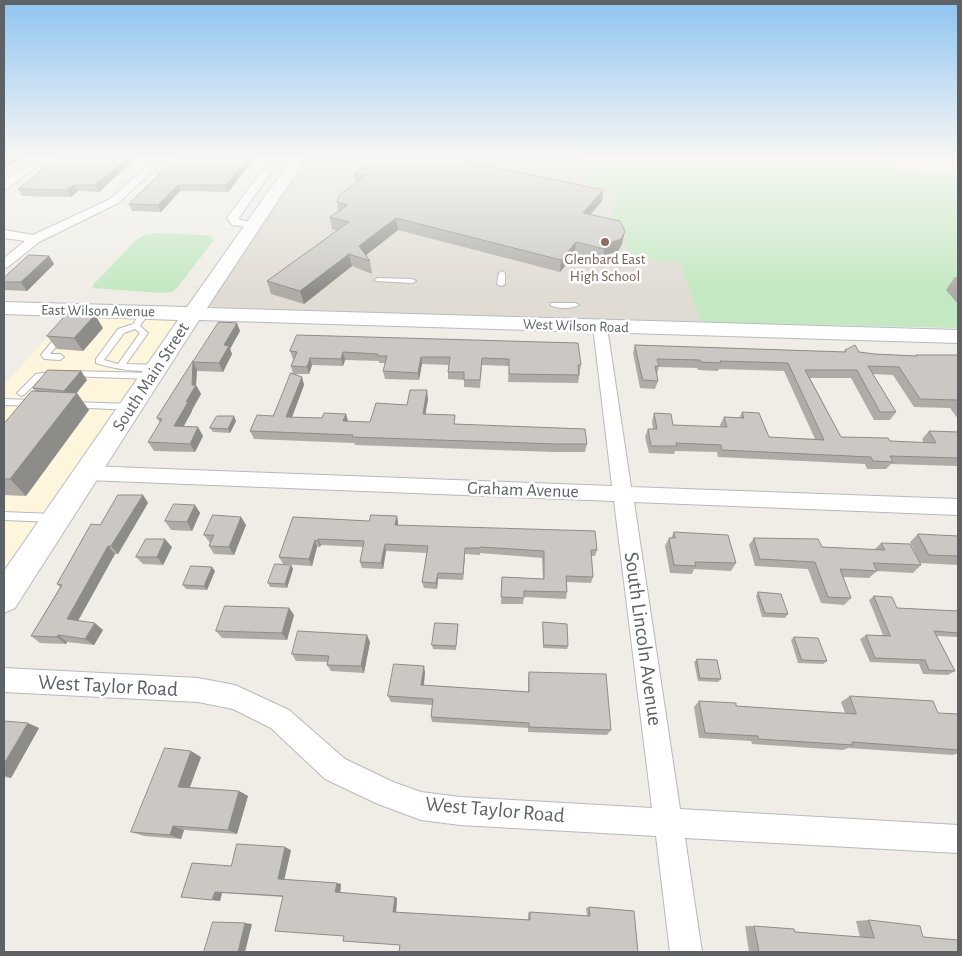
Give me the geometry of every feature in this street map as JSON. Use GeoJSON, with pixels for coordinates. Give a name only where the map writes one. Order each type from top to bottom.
{"type":"FeatureCollection","features":[{"type":"Feature","properties":{"kind":"street"},"geometry":{"type":"LineString","coordinates":[[4,264],[34,239],[111,203]]}},
{"type":"Feature","properties":{"kind":"street"},"geometry":{"type":"LineString","coordinates":[[244,203],[233,218],[236,224],[254,226]]}},
{"type":"Feature","properties":{"kind":"street","name":"South Main Street"},"geometry":{"type":"LineString","coordinates":[[4,598],[269,203]]}},
{"type":"Feature","properties":{"kind":"street"},"geometry":{"type":"LineString","coordinates":[[4,234],[34,239]]}},
{"type":"Feature","properties":{"kind":"street","name":"East Wilson Avenue"},"geometry":{"type":"LineString","coordinates":[[4,308],[80,316],[141,319],[193,314]]}},
{"type":"Feature","properties":{"kind":"street","name":"West Wilson Road"},"geometry":{"type":"LineString","coordinates":[[193,314],[958,337]]}},
{"type":"Feature","properties":{"kind":"street","name":"South Lincoln Avenue"},"geometry":{"type":"LineString","coordinates":[[600,327],[686,952]]}},
{"type":"Feature","properties":{"kind":"street","name":"Graham Avenue"},"geometry":{"type":"LineString","coordinates":[[87,473],[958,507]]}},
{"type":"Feature","properties":{"kind":"street","name":"West Taylor Road"},"geometry":{"type":"LineString","coordinates":[[4,680],[198,690],[235,697],[280,719],[336,769],[388,794],[421,806],[460,812],[958,839]]}},
{"type":"Feature","properties":{"kind":"lane"},"geometry":{"type":"LineString","coordinates":[[501,284],[502,273]]}},
{"type":"Feature","properties":{"kind":"lane"},"geometry":{"type":"LineString","coordinates":[[378,280],[412,281]]}},
{"type":"Feature","properties":{"kind":"lane"},"geometry":{"type":"LineString","coordinates":[[554,305],[575,306]]}},
{"type":"Feature","properties":{"kind":"lane"},"geometry":{"type":"LineString","coordinates":[[120,367],[144,333],[141,319],[120,331],[99,362],[112,366],[155,372]]}},
{"type":"Feature","properties":{"kind":"lane"},"geometry":{"type":"LineString","coordinates":[[60,357],[47,358],[45,355],[69,328]]}},
{"type":"Feature","properties":{"kind":"lane"},"geometry":{"type":"LineString","coordinates":[[22,393],[39,376],[51,374],[155,372]]}},
{"type":"Feature","properties":{"kind":"lane"},"geometry":{"type":"LineString","coordinates":[[4,402],[34,406]]}},
{"type":"Feature","properties":{"kind":"lane"},"geometry":{"type":"LineString","coordinates":[[60,404],[132,407]]}},
{"type":"Feature","properties":{"kind":"lane"},"geometry":{"type":"LineString","coordinates":[[4,516],[57,518]]}},
{"type":"Feature","properties":{"kind":"shaded area","name":"Glenbard East High School"},"geometry":{"type":"Polygon","coordinates":[[[277,203],[958,203],[958,328],[207,309],[277,203]]]}},
{"type":"Feature","properties":{"kind":"shaded area"},"geometry":{"type":"Polygon","coordinates":[[[70,312],[189,316],[4,588],[4,385],[70,312]]]}},
{"type":"Feature","properties":{"kind":"green space"},"geometry":{"type":"Polygon","coordinates":[[[615,203],[958,203],[958,328],[701,322],[680,262],[642,260],[628,253],[623,226],[610,216],[615,203]]]}},
{"type":"Feature","properties":{"kind":"green space"},"geometry":{"type":"Polygon","coordinates":[[[156,233],[204,235],[211,236],[214,240],[172,292],[161,293],[92,288],[136,240],[144,235],[156,233]]]}},
{"type":"Feature","properties":{"kind":"building"},"geometry":{"type":"Polygon","coordinates":[[[130,203],[160,203],[158,205],[129,204],[130,203]]]}},
{"type":"Feature","properties":{"kind":"building"},"geometry":{"type":"Polygon","coordinates":[[[339,203],[592,203],[583,213],[620,221],[625,231],[621,239],[609,243],[604,249],[576,242],[561,260],[396,218],[359,246],[370,261],[349,254],[300,291],[267,281],[349,222],[330,217],[348,205],[339,203]]]}},
{"type":"Feature","properties":{"kind":"building"},"geometry":{"type":"Polygon","coordinates":[[[29,255],[49,256],[21,282],[4,282],[4,278],[29,255]]]}},
{"type":"Feature","properties":{"kind":"building"},"geometry":{"type":"Polygon","coordinates":[[[68,313],[95,315],[74,338],[47,336],[68,313]]]}},
{"type":"Feature","properties":{"kind":"building"},"geometry":{"type":"Polygon","coordinates":[[[219,322],[237,323],[224,345],[229,346],[219,363],[193,362],[219,322]]]}},
{"type":"Feature","properties":{"kind":"building"},"geometry":{"type":"Polygon","coordinates":[[[297,335],[578,343],[581,365],[578,365],[579,375],[509,374],[509,359],[482,358],[480,380],[464,380],[464,372],[448,372],[450,357],[421,357],[418,373],[383,371],[387,356],[343,352],[341,359],[310,358],[307,367],[291,366],[297,352],[290,351],[297,335]]]}},
{"type":"Feature","properties":{"kind":"building"},"geometry":{"type":"Polygon","coordinates":[[[635,345],[846,352],[845,350],[855,345],[859,352],[874,354],[958,355],[958,402],[957,400],[920,399],[899,367],[868,366],[896,412],[880,412],[857,370],[805,370],[841,437],[888,438],[890,441],[936,443],[929,431],[958,432],[958,458],[890,456],[893,462],[873,461],[871,457],[722,450],[721,445],[676,443],[677,446],[651,446],[648,429],[657,429],[654,413],[671,414],[673,425],[727,427],[724,417],[744,418],[742,412],[759,413],[769,437],[824,440],[788,363],[720,361],[721,363],[701,362],[700,360],[657,359],[659,366],[655,366],[658,381],[643,380],[635,345]]]}},
{"type":"Feature","properties":{"kind":"building"},"geometry":{"type":"Polygon","coordinates":[[[193,361],[192,385],[196,385],[174,426],[198,427],[190,444],[148,442],[162,419],[157,418],[193,361]]]}},
{"type":"Feature","properties":{"kind":"building"},"geometry":{"type":"Polygon","coordinates":[[[48,370],[81,371],[64,391],[33,388],[48,370]]]}},
{"type":"Feature","properties":{"kind":"building"},"geometry":{"type":"Polygon","coordinates":[[[291,373],[302,377],[286,417],[322,418],[324,413],[346,414],[343,421],[370,422],[376,403],[407,405],[410,390],[427,390],[423,414],[455,415],[454,424],[585,429],[587,444],[352,437],[353,435],[250,431],[257,415],[273,416],[291,373]]]}},
{"type":"Feature","properties":{"kind":"building"},"geometry":{"type":"Polygon","coordinates":[[[32,391],[77,393],[10,479],[4,479],[4,424],[32,391]]]}},
{"type":"Feature","properties":{"kind":"building"},"geometry":{"type":"Polygon","coordinates":[[[217,416],[234,416],[228,429],[210,428],[217,416]]]}},
{"type":"Feature","properties":{"kind":"building"},"geometry":{"type":"Polygon","coordinates":[[[118,495],[143,495],[111,546],[108,546],[67,619],[95,623],[85,639],[58,635],[57,637],[31,636],[62,585],[57,584],[91,524],[100,525],[118,495]]]}},
{"type":"Feature","properties":{"kind":"building"},"geometry":{"type":"Polygon","coordinates":[[[174,504],[195,505],[187,522],[165,521],[174,504]]]}},
{"type":"Feature","properties":{"kind":"building"},"geometry":{"type":"Polygon","coordinates":[[[213,515],[241,517],[229,547],[209,546],[214,535],[204,535],[213,515]]]}},
{"type":"Feature","properties":{"kind":"building"},"geometry":{"type":"Polygon","coordinates":[[[371,515],[397,516],[395,525],[595,531],[597,550],[591,550],[593,577],[566,576],[567,592],[524,591],[524,598],[501,597],[502,577],[544,579],[544,551],[480,547],[465,548],[463,574],[438,573],[436,583],[422,582],[428,546],[385,544],[381,563],[360,562],[364,541],[318,539],[318,541],[315,540],[309,559],[279,557],[293,517],[369,521],[371,515]]]}},
{"type":"Feature","properties":{"kind":"building"},"geometry":{"type":"Polygon","coordinates":[[[674,532],[728,535],[736,563],[695,562],[696,566],[674,565],[669,538],[675,538],[674,532]]]}},
{"type":"Feature","properties":{"kind":"building"},"geometry":{"type":"Polygon","coordinates":[[[918,534],[958,536],[958,556],[929,555],[918,534]]]}},
{"type":"Feature","properties":{"kind":"building"},"geometry":{"type":"Polygon","coordinates":[[[754,538],[818,539],[822,547],[885,550],[881,543],[910,544],[921,565],[873,563],[877,571],[840,569],[851,598],[828,597],[815,562],[760,559],[754,538]]]}},
{"type":"Feature","properties":{"kind":"building"},"geometry":{"type":"Polygon","coordinates":[[[146,539],[165,539],[157,557],[136,557],[146,539]]]}},
{"type":"Feature","properties":{"kind":"building"},"geometry":{"type":"Polygon","coordinates":[[[275,564],[291,565],[285,584],[268,583],[275,564]]]}},
{"type":"Feature","properties":{"kind":"building"},"geometry":{"type":"Polygon","coordinates":[[[191,566],[212,567],[204,586],[183,585],[191,566]]]}},
{"type":"Feature","properties":{"kind":"building"},"geometry":{"type":"Polygon","coordinates":[[[758,592],[781,594],[788,614],[765,613],[758,592]]]}},
{"type":"Feature","properties":{"kind":"building"},"geometry":{"type":"Polygon","coordinates":[[[874,596],[892,597],[897,608],[958,611],[958,633],[934,631],[955,671],[929,670],[925,660],[875,658],[866,635],[890,636],[874,596]]]}},
{"type":"Feature","properties":{"kind":"building"},"geometry":{"type":"Polygon","coordinates":[[[225,606],[289,608],[282,633],[216,631],[225,606]]]}},
{"type":"Feature","properties":{"kind":"building"},"geometry":{"type":"Polygon","coordinates":[[[543,622],[567,624],[568,646],[544,645],[543,622]]]}},
{"type":"Feature","properties":{"kind":"building"},"geometry":{"type":"Polygon","coordinates":[[[435,623],[458,624],[456,646],[432,645],[435,623]]]}},
{"type":"Feature","properties":{"kind":"building"},"geometry":{"type":"Polygon","coordinates":[[[298,631],[367,635],[361,666],[327,665],[329,656],[292,654],[298,631]]]}},
{"type":"Feature","properties":{"kind":"building"},"geometry":{"type":"Polygon","coordinates":[[[794,637],[818,638],[827,661],[802,660],[794,637]]]}},
{"type":"Feature","properties":{"kind":"building"},"geometry":{"type":"Polygon","coordinates":[[[697,659],[717,660],[721,679],[700,678],[697,659]]]}},
{"type":"Feature","properties":{"kind":"building"},"geometry":{"type":"Polygon","coordinates":[[[394,664],[424,666],[421,685],[529,692],[529,672],[606,674],[611,730],[529,727],[529,723],[431,717],[433,699],[388,696],[394,664]]]}},
{"type":"Feature","properties":{"kind":"building"},"geometry":{"type":"Polygon","coordinates":[[[850,696],[933,701],[938,713],[958,714],[958,750],[852,742],[853,745],[758,739],[758,736],[705,733],[699,701],[736,703],[736,706],[856,714],[850,696]]]}},
{"type":"Feature","properties":{"kind":"building"},"geometry":{"type":"Polygon","coordinates":[[[4,721],[28,723],[4,764],[4,721]]]}},
{"type":"Feature","properties":{"kind":"building"},"geometry":{"type":"Polygon","coordinates":[[[165,748],[191,751],[178,787],[239,791],[228,830],[173,826],[170,835],[131,832],[165,748]]]}},
{"type":"Feature","properties":{"kind":"building"},"geometry":{"type":"Polygon","coordinates":[[[237,844],[285,847],[278,879],[337,883],[335,892],[395,897],[393,912],[530,920],[530,912],[590,916],[589,907],[634,911],[638,952],[399,952],[400,945],[343,941],[344,936],[275,931],[283,896],[215,892],[212,900],[181,897],[192,863],[231,866],[237,844]]]}},
{"type":"Feature","properties":{"kind":"building"},"geometry":{"type":"Polygon","coordinates":[[[869,920],[920,926],[923,937],[958,940],[958,952],[759,952],[754,926],[794,929],[795,932],[874,938],[869,920]]]}},
{"type":"Feature","properties":{"kind":"building"},"geometry":{"type":"Polygon","coordinates":[[[213,922],[245,923],[238,952],[204,952],[213,922]]]}},
{"type":"Feature","properties":{"kind":"place","name":"Glenbard East High School"},"geometry":{"type":"Point","coordinates":[605,242]}}]}
